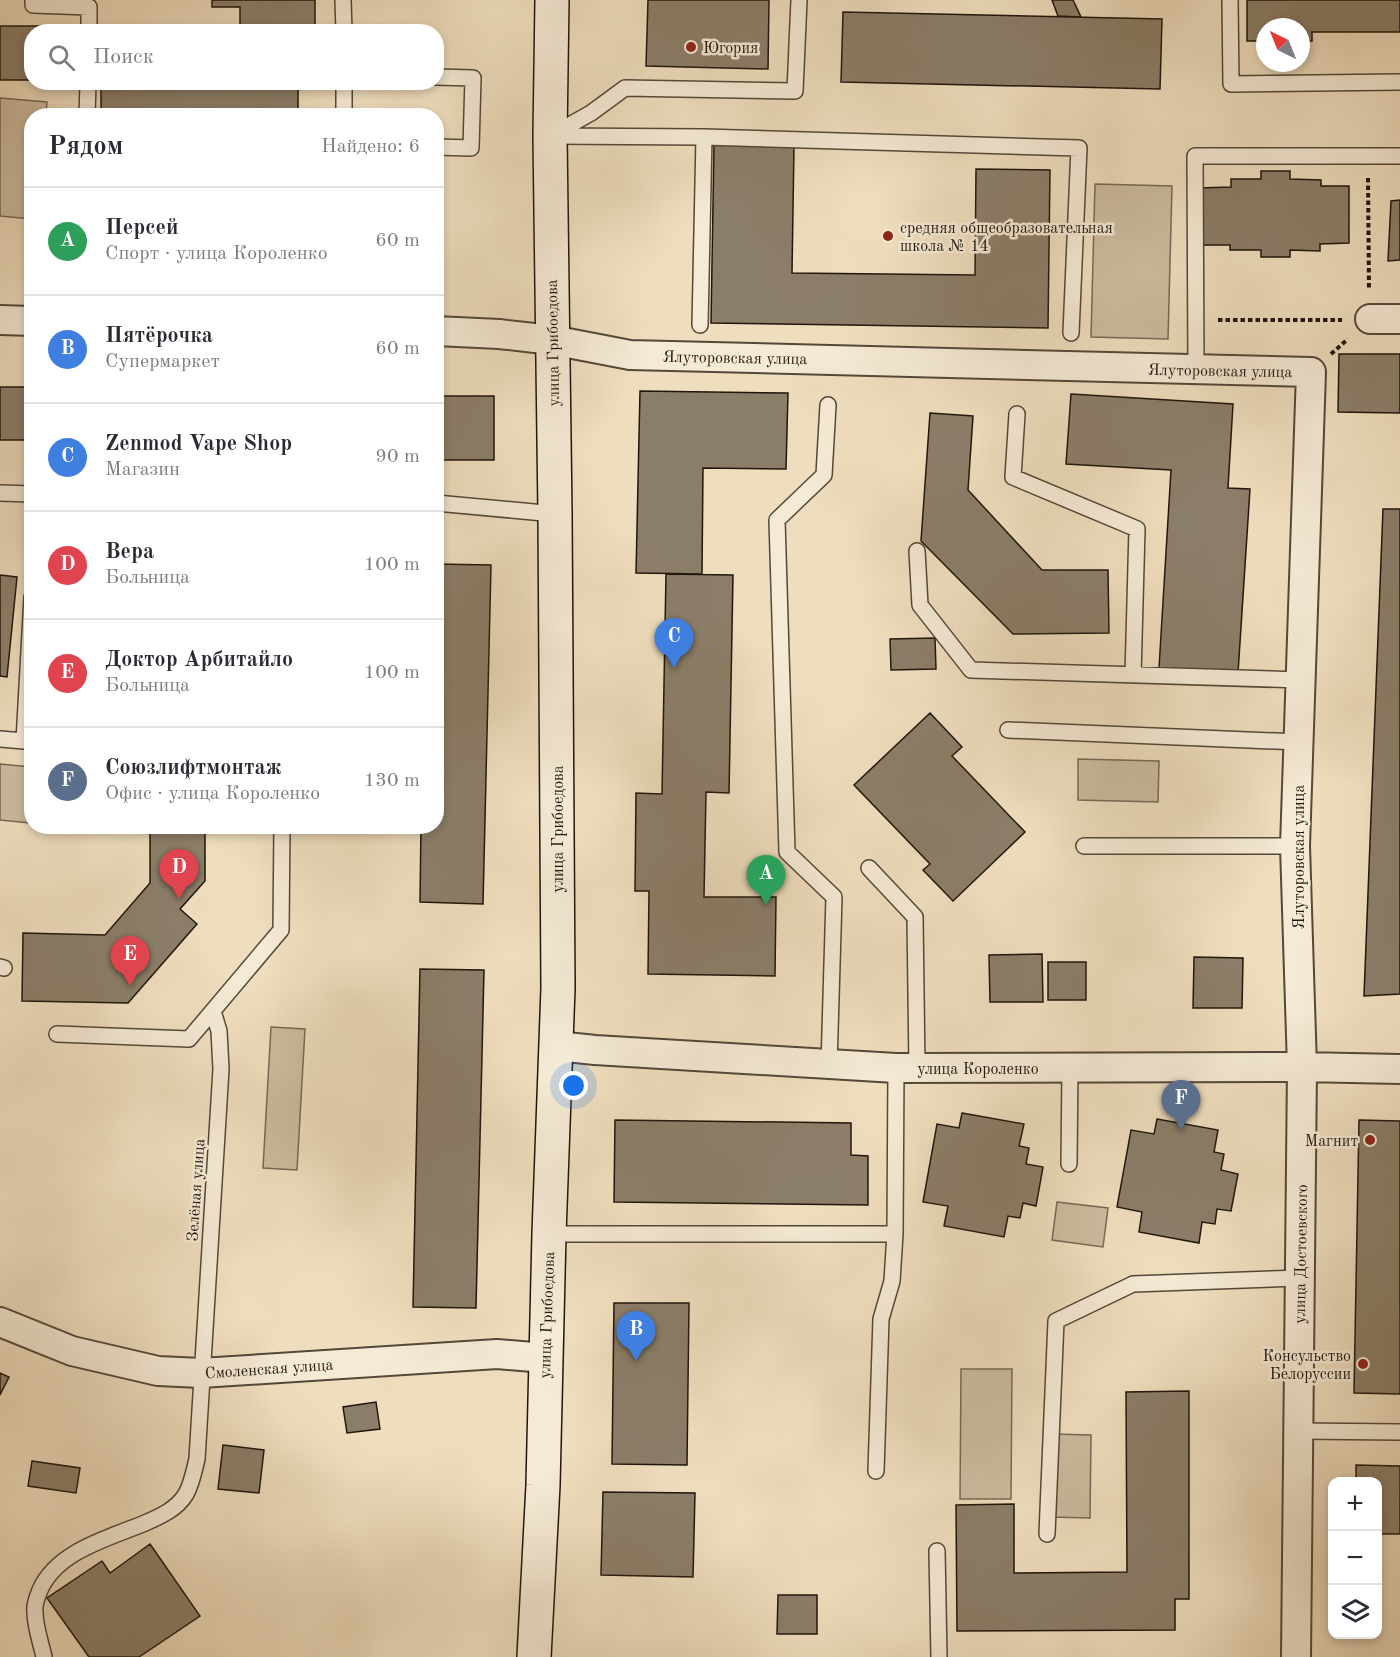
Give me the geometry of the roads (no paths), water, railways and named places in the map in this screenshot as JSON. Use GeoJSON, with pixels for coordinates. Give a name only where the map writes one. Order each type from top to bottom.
{"type":"FeatureCollection","features":[{"type":"Feature","properties":{"kind":"street","name":"улица Грибоедова"},"geometry":{"type":"LineString","coordinates":[[534,1657],[543,1485],[545,1358],[558,988],[550,136],[552,0]]}},
{"type":"Feature","properties":{"kind":"street"},"geometry":{"type":"LineString","coordinates":[[1370,320],[1400,319]]}},
{"type":"Feature","properties":{"kind":"street"},"geometry":{"type":"LineString","coordinates":[[0,320],[24,321]]}},
{"type":"Feature","properties":{"kind":"street","name":"Ялуторовская улица"},"geometry":{"type":"LineString","coordinates":[[444,332],[499,334],[552,340],[630,354],[1311,372],[1295,846],[1302,1067]]}},
{"type":"Feature","properties":{"kind":"street","name":"улица Короленко"},"geometry":{"type":"LineString","coordinates":[[557,1046],[829,1065],[907,1068],[1302,1067],[1400,1069]]}},
{"type":"Feature","properties":{"kind":"street","name":"улица Достоевского"},"geometry":{"type":"LineString","coordinates":[[1296,1657],[1302,1067]]}},
{"type":"Feature","properties":{"kind":"street","name":"Смоленская улица"},"geometry":{"type":"LineString","coordinates":[[0,1322],[72,1351],[158,1371],[201,1373],[497,1354],[545,1358]]}},
{"type":"Feature","properties":{"kind":"lane"},"geometry":{"type":"LineString","coordinates":[[33,0],[33,5],[89,7],[89,24]]}},
{"type":"Feature","properties":{"kind":"lane"},"geometry":{"type":"LineString","coordinates":[[343,0],[344,24]]}},
{"type":"Feature","properties":{"kind":"lane"},"geometry":{"type":"LineString","coordinates":[[550,136],[591,113],[625,88],[795,91],[799,0]]}},
{"type":"Feature","properties":{"kind":"lane"},"geometry":{"type":"LineString","coordinates":[[1230,0],[1231,84],[1400,82]]}},
{"type":"Feature","properties":{"kind":"lane"},"geometry":{"type":"LineString","coordinates":[[444,77],[473,78],[471,148],[444,147]]}},
{"type":"Feature","properties":{"kind":"lane"},"geometry":{"type":"LineString","coordinates":[[87,108],[88,90]]}},
{"type":"Feature","properties":{"kind":"lane"},"geometry":{"type":"LineString","coordinates":[[344,90],[344,108]]}},
{"type":"Feature","properties":{"kind":"lane"},"geometry":{"type":"LineString","coordinates":[[550,136],[704,137],[1079,148],[1071,333]]}},
{"type":"Feature","properties":{"kind":"lane"},"geometry":{"type":"LineString","coordinates":[[700,325],[704,137]]}},
{"type":"Feature","properties":{"kind":"lane"},"geometry":{"type":"LineString","coordinates":[[1196,369],[1195,156],[1400,156]]}},
{"type":"Feature","properties":{"kind":"lane"},"geometry":{"type":"LineString","coordinates":[[828,405],[824,475],[777,520],[787,852],[834,897],[829,1065]]}},
{"type":"Feature","properties":{"kind":"lane"},"geometry":{"type":"LineString","coordinates":[[1017,414],[1013,477],[1137,529],[1133,675]]}},
{"type":"Feature","properties":{"kind":"lane"},"geometry":{"type":"LineString","coordinates":[[0,493],[24,494]]}},
{"type":"Feature","properties":{"kind":"lane"},"geometry":{"type":"LineString","coordinates":[[444,504],[555,514]]}},
{"type":"Feature","properties":{"kind":"lane"},"geometry":{"type":"LineString","coordinates":[[917,551],[920,605],[970,670],[1301,680]]}},
{"type":"Feature","properties":{"kind":"lane"},"geometry":{"type":"LineString","coordinates":[[1008,730],[1299,742]]}},
{"type":"Feature","properties":{"kind":"lane"},"geometry":{"type":"LineString","coordinates":[[0,739],[24,741]]}},
{"type":"Feature","properties":{"kind":"lane"},"geometry":{"type":"LineString","coordinates":[[57,1034],[189,1039],[281,930],[282,834]]}},
{"type":"Feature","properties":{"kind":"lane"},"geometry":{"type":"LineString","coordinates":[[1084,846],[1295,846]]}},
{"type":"Feature","properties":{"kind":"lane"},"geometry":{"type":"LineString","coordinates":[[869,868],[915,917],[892,1281],[881,1319],[876,1471]]}},
{"type":"Feature","properties":{"kind":"lane","name":"Зелёная улица"},"geometry":{"type":"LineString","coordinates":[[44,1657],[34,1611],[43,1582],[66,1558],[159,1517],[174,1507],[186,1495],[194,1477],[221,1069],[219,1032],[213,1011]]}},
{"type":"Feature","properties":{"kind":"lane"},"geometry":{"type":"LineString","coordinates":[[1069,1164],[1070,1068]]}},
{"type":"Feature","properties":{"kind":"lane"},"geometry":{"type":"LineString","coordinates":[[549,1234],[895,1234]]}},
{"type":"Feature","properties":{"kind":"lane"},"geometry":{"type":"LineString","coordinates":[[1047,1534],[1056,1321],[1133,1284],[1300,1278]]}},
{"type":"Feature","properties":{"kind":"lane"},"geometry":{"type":"LineString","coordinates":[[1298,1431],[1400,1432]]}},
{"type":"Feature","properties":{"kind":"lane"},"geometry":{"type":"LineString","coordinates":[[937,1551],[939,1657]]}},
{"type":"Feature","properties":{"kind":"place","name":"Югория"},"geometry":{"type":"Point","coordinates":[691,47]}},
{"type":"Feature","properties":{"kind":"place","name":"средняя общеобразовательная школа № 14"},"geometry":{"type":"Point","coordinates":[888,236]}},
{"type":"Feature","properties":{"kind":"place","name":"Zenmod Vape Shop"},"geometry":{"type":"Point","coordinates":[674,668]}},
{"type":"Feature","properties":{"kind":"place","name":"Вера"},"geometry":{"type":"Point","coordinates":[179,899]}},
{"type":"Feature","properties":{"kind":"place","name":"Персей"},"geometry":{"type":"Point","coordinates":[766,905]}},
{"type":"Feature","properties":{"kind":"place","name":"Доктор Арбитайло"},"geometry":{"type":"Point","coordinates":[130,986]}},
{"type":"Feature","properties":{"kind":"place","name":"Союзлифтмонтаж"},"geometry":{"type":"Point","coordinates":[1181,1130]}},
{"type":"Feature","properties":{"kind":"place","name":"Магнит"},"geometry":{"type":"Point","coordinates":[1370,1140]}},
{"type":"Feature","properties":{"kind":"place","name":"Пятёрочка"},"geometry":{"type":"Point","coordinates":[636,1361]}},
{"type":"Feature","properties":{"kind":"place","name":"Консульство Белоруссии"},"geometry":{"type":"Point","coordinates":[1363,1364]}}]}
